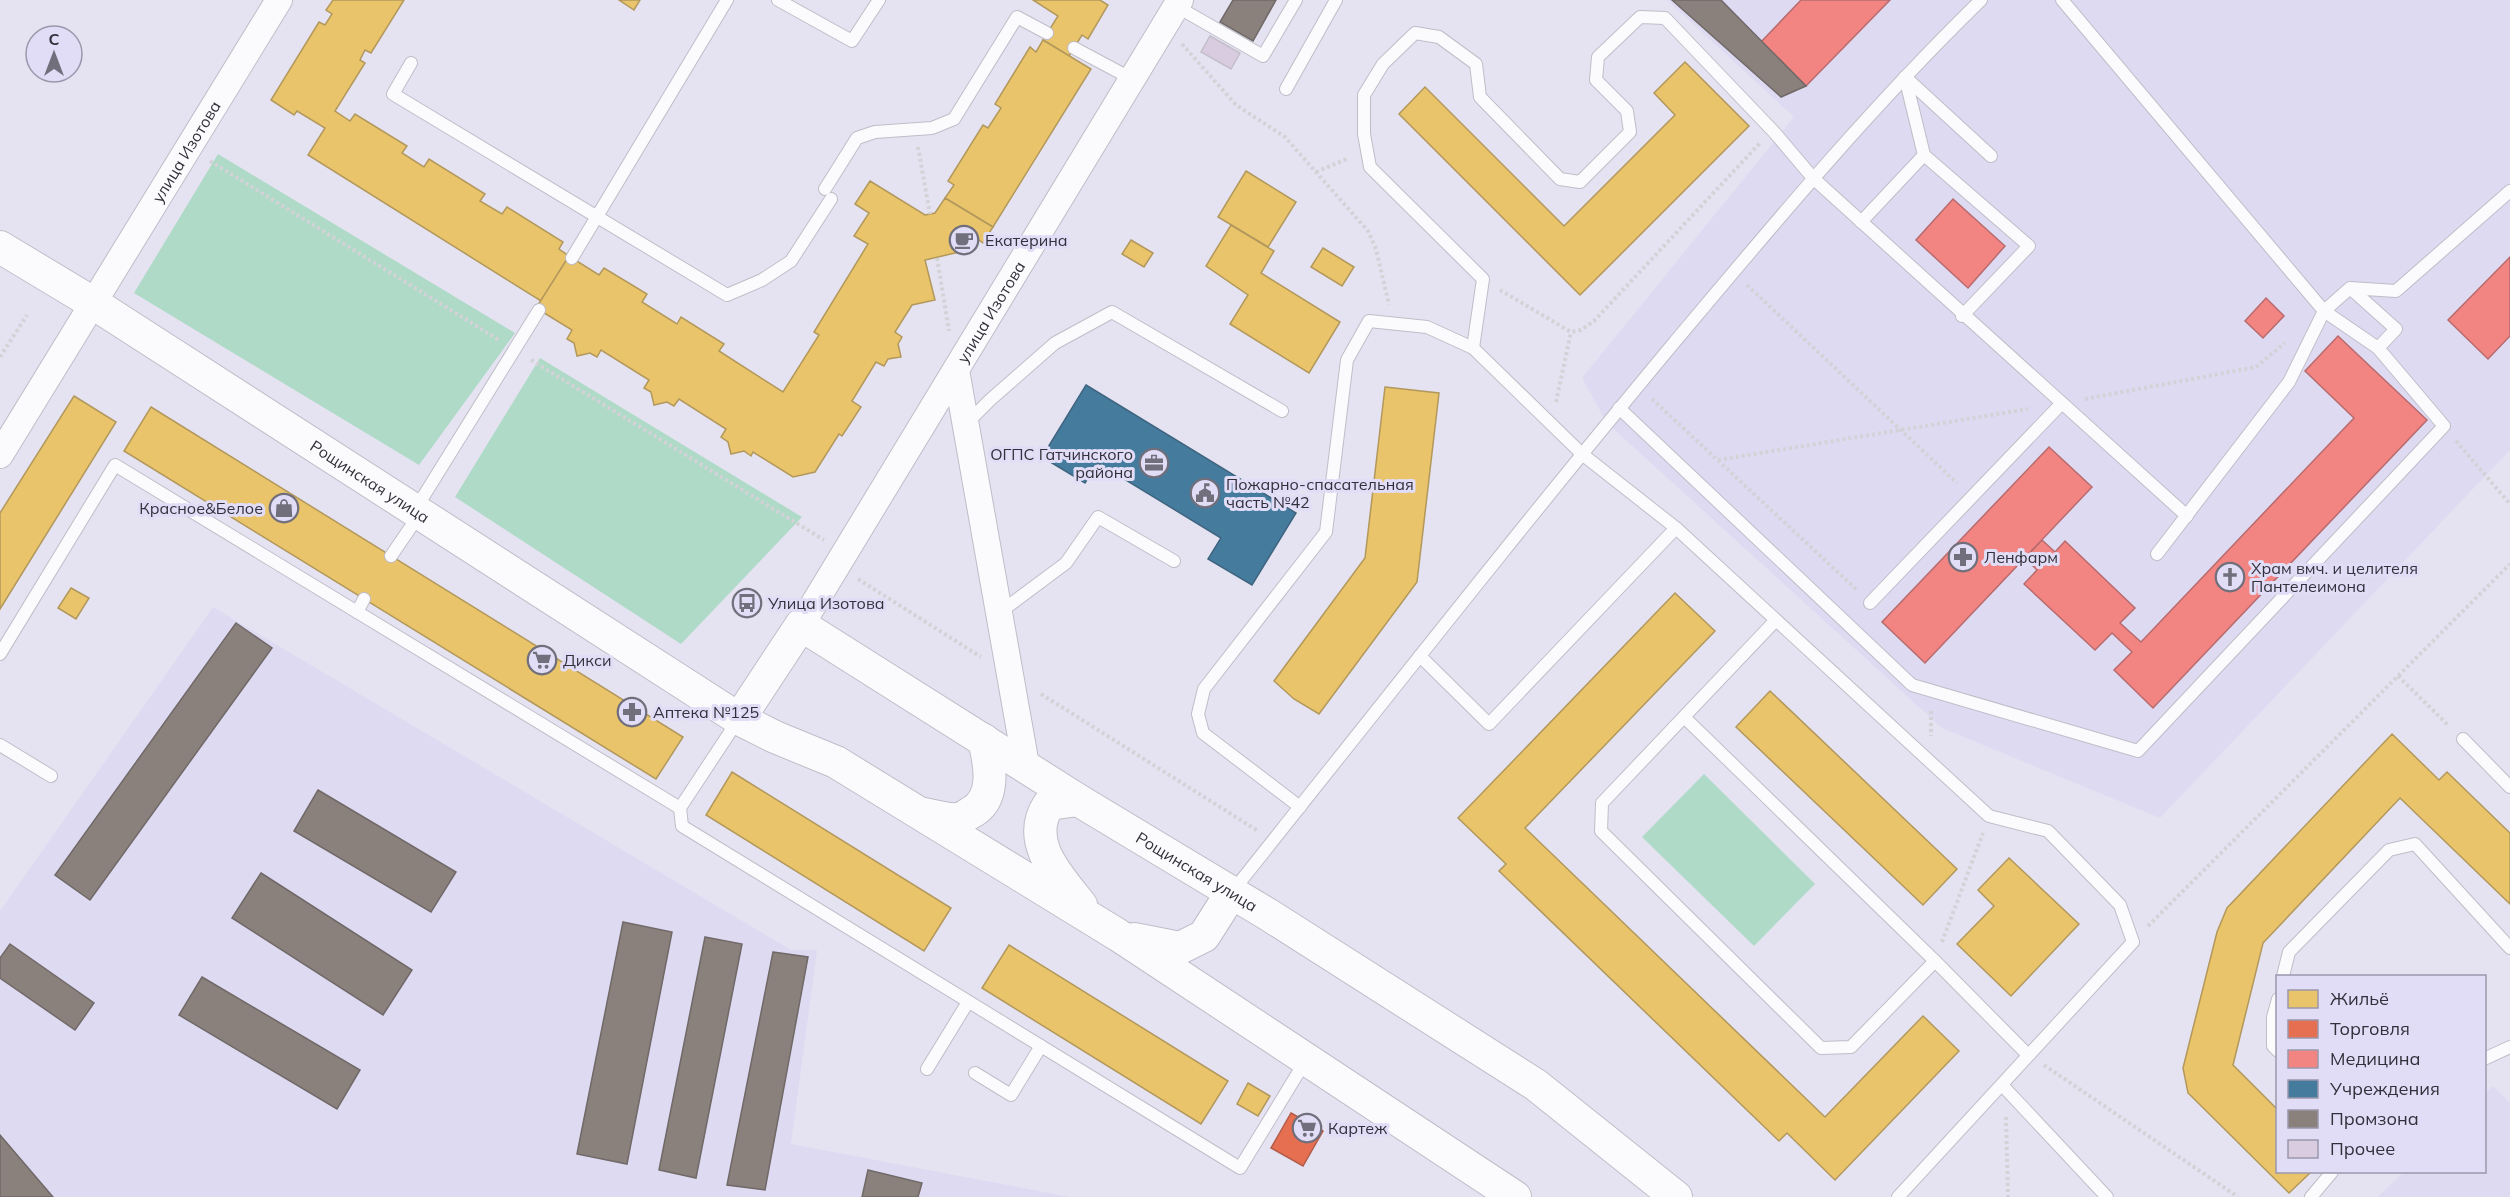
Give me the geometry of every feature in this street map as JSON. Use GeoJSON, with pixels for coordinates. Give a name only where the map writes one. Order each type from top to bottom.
{"type":"FeatureCollection","features":[{"type":"Feature","properties":{"kind":"street","name":"улица Изотова"},"geometry":{"type":"LineString","coordinates":[[0,455],[279,0]]}},
{"type":"Feature","properties":{"kind":"street","name":"улица Изотова"},"geometry":{"type":"LineString","coordinates":[[801,626],[1174,11]]}},
{"type":"Feature","properties":{"kind":"street","name":"Рощинская улица"},"geometry":{"type":"LineString","coordinates":[[0,247],[93,303],[739,720],[775,738],[836,762],[1106,928],[1515,1197]]}},
{"type":"Feature","properties":{"kind":"street"},"geometry":{"type":"LineString","coordinates":[[956,370],[1026,765]]}},
{"type":"Feature","properties":{"kind":"street","name":"Рощинская улица"},"geometry":{"type":"LineString","coordinates":[[801,626],[1026,765],[1078,800],[1232,892],[1536,1085],[1676,1197]]}},
{"type":"Feature","properties":{"kind":"street"},"geometry":{"type":"LineString","coordinates":[[739,720],[801,626]]}},
{"type":"Feature","properties":{"kind":"street"},"geometry":{"type":"LineString","coordinates":[[920,814],[959,819],[978,809],[986,796],[990,781],[990,764],[984,740]]}},
{"type":"Feature","properties":{"kind":"street"},"geometry":{"type":"LineString","coordinates":[[1078,800],[1049,804],[1041,816],[1038,833],[1054,869],[1106,928],[1152,944],[1180,948],[1204,936],[1232,892]]}},
{"type":"Feature","properties":{"kind":"lane"},"geometry":{"type":"LineString","coordinates":[[572,258],[727,0]]}},
{"type":"Feature","properties":{"kind":"lane"},"geometry":{"type":"LineString","coordinates":[[778,0],[852,41],[879,0]]}},
{"type":"Feature","properties":{"kind":"lane"},"geometry":{"type":"LineString","coordinates":[[1174,11],[1263,57],[1296,0]]}},
{"type":"Feature","properties":{"kind":"lane"},"geometry":{"type":"LineString","coordinates":[[1286,89],[1336,0]]}},
{"type":"Feature","properties":{"kind":"lane"},"geometry":{"type":"LineString","coordinates":[[1232,892],[1619,408],[1733,272],[1813,178],[1905,77],[1981,0]]}},
{"type":"Feature","properties":{"kind":"lane"},"geometry":{"type":"LineString","coordinates":[[1619,408],[1912,685],[2138,751],[2444,426],[2378,348],[2324,311],[2062,0]]}},
{"type":"Feature","properties":{"kind":"lane"},"geometry":{"type":"LineString","coordinates":[[411,63],[393,94],[727,295],[762,280],[791,261],[857,138],[875,132],[932,128],[954,119],[1017,17],[1047,33]]}},
{"type":"Feature","properties":{"kind":"lane"},"geometry":{"type":"LineString","coordinates":[[1473,348],[1483,279],[1370,167],[1364,134],[1364,95],[1383,64],[1414,33],[1438,37],[1476,64],[1480,97],[1560,179],[1580,182],[1630,132],[1627,111],[1596,80],[1598,57],[1640,17],[1665,18],[1768,126],[1813,178],[1962,316],[2187,516]]}},
{"type":"Feature","properties":{"kind":"lane"},"geometry":{"type":"LineString","coordinates":[[1074,48],[1132,80]]}},
{"type":"Feature","properties":{"kind":"lane"},"geometry":{"type":"LineString","coordinates":[[1905,77],[1923,154],[2029,246],[1962,316]]}},
{"type":"Feature","properties":{"kind":"lane"},"geometry":{"type":"LineString","coordinates":[[1905,77],[1991,156]]}},
{"type":"Feature","properties":{"kind":"lane"},"geometry":{"type":"LineString","coordinates":[[1862,222],[1923,154]]}},
{"type":"Feature","properties":{"kind":"lane"},"geometry":{"type":"LineString","coordinates":[[2157,554],[2289,382],[2324,311],[2350,288],[2396,291],[2510,191]]}},
{"type":"Feature","properties":{"kind":"lane"},"geometry":{"type":"LineString","coordinates":[[2350,288],[2396,329],[2378,348]]}},
{"type":"Feature","properties":{"kind":"lane"},"geometry":{"type":"LineString","coordinates":[[391,556],[539,310]]}},
{"type":"Feature","properties":{"kind":"lane"},"geometry":{"type":"LineString","coordinates":[[965,425],[990,400],[1055,344],[1112,312],[1282,411]]}},
{"type":"Feature","properties":{"kind":"lane"},"geometry":{"type":"LineString","coordinates":[[1300,807],[1203,733],[1198,714],[1204,689],[1326,532],[1347,360],[1369,321],[1427,327],[1473,348],[1582,454],[1676,528],[1989,816],[2048,831],[2120,905],[2133,942],[1898,1197]]}},
{"type":"Feature","properties":{"kind":"lane"},"geometry":{"type":"LineString","coordinates":[[1870,603],[2062,403]]}},
{"type":"Feature","properties":{"kind":"lane"},"geometry":{"type":"LineString","coordinates":[[0,654],[115,465],[680,808]]}},
{"type":"Feature","properties":{"kind":"lane"},"geometry":{"type":"LineString","coordinates":[[999,613],[1066,563],[1098,517],[1174,561]]}},
{"type":"Feature","properties":{"kind":"lane"},"geometry":{"type":"LineString","coordinates":[[1420,656],[1489,724],[1676,528]]}},
{"type":"Feature","properties":{"kind":"lane"},"geometry":{"type":"LineString","coordinates":[[357,612],[364,599]]}},
{"type":"Feature","properties":{"kind":"lane"},"geometry":{"type":"LineString","coordinates":[[1776,620],[1602,803],[1601,831],[1821,1048],[1851,1047],[1935,961]]}},
{"type":"Feature","properties":{"kind":"lane"},"geometry":{"type":"LineString","coordinates":[[1684,717],[1935,961],[2028,1055]]}},
{"type":"Feature","properties":{"kind":"lane"},"geometry":{"type":"LineString","coordinates":[[739,720],[680,808],[682,826],[1240,1168],[1306,1060]]}},
{"type":"Feature","properties":{"kind":"lane"},"geometry":{"type":"LineString","coordinates":[[2463,739],[2510,787]]}},
{"type":"Feature","properties":{"kind":"lane"},"geometry":{"type":"LineString","coordinates":[[0,746],[51,776]]}},
{"type":"Feature","properties":{"kind":"lane"},"geometry":{"type":"LineString","coordinates":[[2283,975],[2289,952],[2389,850],[2415,844],[2510,948]]}},
{"type":"Feature","properties":{"kind":"lane"},"geometry":{"type":"LineString","coordinates":[[927,1070],[968,1002]]}},
{"type":"Feature","properties":{"kind":"lane"},"geometry":{"type":"LineString","coordinates":[[2276,1004],[2272,1047],[2276,1051]]}},
{"type":"Feature","properties":{"kind":"lane"},"geometry":{"type":"LineString","coordinates":[[975,1073],[1011,1095],[1041,1046]]}},
{"type":"Feature","properties":{"kind":"lane"},"geometry":{"type":"LineString","coordinates":[[2486,1058],[2510,1047]]}},
{"type":"Feature","properties":{"kind":"lane"},"geometry":{"type":"LineString","coordinates":[[2002,1085],[2107,1197]]}},
{"type":"Feature","properties":{"kind":"lane"},"geometry":{"type":"LineString","coordinates":[[2311,1197],[2331,1173]]}},
{"type":"Feature","properties":{"kind":"path"},"geometry":{"type":"LineString","coordinates":[[1174,11],[1196,58],[1236,105],[1285,136],[1368,231],[1376,249],[1393,323]]}},
{"type":"Feature","properties":{"kind":"path"},"geometry":{"type":"LineString","coordinates":[[1483,279],[1542,317],[1571,332],[1581,330],[1594,321],[1758,147],[1768,126]]}},
{"type":"Feature","properties":{"kind":"path"},"geometry":{"type":"LineString","coordinates":[[915,129],[930,214]]}},
{"type":"Feature","properties":{"kind":"path"},"geometry":{"type":"LineString","coordinates":[[1316,172],[1345,159]]}},
{"type":"Feature","properties":{"kind":"path"},"geometry":{"type":"LineString","coordinates":[[937,258],[956,370]]}},
{"type":"Feature","properties":{"kind":"path"},"geometry":{"type":"LineString","coordinates":[[1733,272],[1971,497]]}},
{"type":"Feature","properties":{"kind":"path"},"geometry":{"type":"LineString","coordinates":[[0,357],[27,315]]}},
{"type":"Feature","properties":{"kind":"path"},"geometry":{"type":"LineString","coordinates":[[1551,423],[1571,332]]}},
{"type":"Feature","properties":{"kind":"path"},"geometry":{"type":"LineString","coordinates":[[1718,460],[2062,403],[2256,367],[2290,339]]}},
{"type":"Feature","properties":{"kind":"path"},"geometry":{"type":"LineString","coordinates":[[1638,386],[1870,603]]}},
{"type":"Feature","properties":{"kind":"path"},"geometry":{"type":"LineString","coordinates":[[2133,942],[2510,564]]}},
{"type":"Feature","properties":{"kind":"path"},"geometry":{"type":"LineString","coordinates":[[837,566],[1273,841]]}},
{"type":"Feature","properties":{"kind":"path"},"geometry":{"type":"LineString","coordinates":[[2398,676],[2463,739]]}},
{"type":"Feature","properties":{"kind":"path"},"geometry":{"type":"LineString","coordinates":[[1935,961],[1989,816]]}},
{"type":"Feature","properties":{"kind":"path"},"geometry":{"type":"LineString","coordinates":[[2028,1055],[2238,1197]]}},
{"type":"Feature","properties":{"kind":"path"},"geometry":{"type":"LineString","coordinates":[[2002,1085],[2006,1118],[2008,1197]]}},
{"type":"Feature","properties":{"kind":"shaded area"},"geometry":{"type":"Polygon","coordinates":[[[1667,0],[2510,0],[2510,450],[2160,818],[1942,728],[1607,423],[1582,378],[1794,117],[1667,0]]]}},
{"type":"Feature","properties":{"kind":"shaded area"},"geometry":{"type":"Polygon","coordinates":[[[213,607],[791,950],[817,950],[791,1144],[1070,1197],[0,1197],[0,911],[213,607]]]}},
{"type":"Feature","properties":{"kind":"shaded area"},"geometry":{"type":"Polygon","coordinates":[[[2493,1086],[2510,1103],[2510,1197],[2378,1197],[2403,1173],[2486,1173],[2486,1093],[2493,1086]]]}},
{"type":"Feature","properties":{"kind":"green space"},"geometry":{"type":"Polygon","coordinates":[[[218,154],[515,333],[419,465],[134,293],[218,154]]]}},
{"type":"Feature","properties":{"kind":"green space"},"geometry":{"type":"Polygon","coordinates":[[[540,358],[802,517],[681,644],[455,497],[540,358]]]}},
{"type":"Feature","properties":{"kind":"green space"},"geometry":{"type":"Polygon","coordinates":[[[1704,774],[1815,884],[1754,946],[1642,837],[1704,774]]]}},
{"type":"Feature","properties":{"kind":"building: Жильё"},"geometry":{"type":"Polygon","coordinates":[[[333,0],[404,0],[371,53],[365,50],[360,60],[365,63],[335,111],[350,121],[355,114],[407,146],[402,153],[424,167],[429,159],[485,194],[480,201],[502,214],[507,207],[563,242],[559,249],[569,256],[541,301],[308,155],[325,128],[297,111],[294,115],[271,100],[319,22],[325,25],[332,14],[326,10],[333,0]]]}},
{"type":"Feature","properties":{"kind":"building: Жильё"},"geometry":{"type":"Polygon","coordinates":[[[619,0],[640,0],[634,10],[619,0]]]}},
{"type":"Feature","properties":{"kind":"building: Жильё"},"geometry":{"type":"Polygon","coordinates":[[[1033,0],[1100,0],[1108,5],[1088,39],[1082,35],[1069,56],[1043,40],[1058,16],[1033,0]]]}},
{"type":"Feature","properties":{"kind":"building: Жильё"},"geometry":{"type":"Polygon","coordinates":[[[1043,40],[1091,69],[993,227],[945,198],[954,185],[948,181],[983,125],[988,128],[1001,108],[995,104],[1030,47],[1036,52],[1043,40]]]}},
{"type":"Feature","properties":{"kind":"building: Жильё"},"geometry":{"type":"Polygon","coordinates":[[[1685,62],[1749,126],[1580,295],[1399,114],[1425,87],[1564,226],[1675,115],[1654,93],[1685,62]]]}},
{"type":"Feature","properties":{"kind":"building: Жильё"},"geometry":{"type":"Polygon","coordinates":[[[1246,171],[1296,202],[1268,247],[1218,217],[1246,171]]]}},
{"type":"Feature","properties":{"kind":"building: Жильё"},"geometry":{"type":"Polygon","coordinates":[[[870,181],[925,215],[935,213],[945,198],[993,227],[983,243],[976,238],[968,250],[925,260],[935,300],[912,305],[895,332],[902,337],[898,344],[901,357],[888,359],[884,366],[876,362],[852,401],[861,407],[842,436],[839,434],[815,472],[793,477],[753,452],[751,456],[744,451],[731,454],[728,442],[721,437],[726,429],[679,399],[674,406],[667,402],[654,405],[651,392],[644,388],[649,380],[601,350],[597,357],[590,353],[577,356],[574,343],[567,339],[572,330],[536,308],[569,256],[599,275],[604,268],[647,294],[642,302],[677,324],[681,317],[724,344],[719,351],[783,392],[819,335],[814,332],[868,244],[854,236],[869,213],[855,204],[870,181]]]}},
{"type":"Feature","properties":{"kind":"building: Жильё"},"geometry":{"type":"Polygon","coordinates":[[[1231,225],[1274,251],[1261,273],[1340,322],[1309,373],[1230,324],[1248,295],[1206,266],[1231,225]]]}},
{"type":"Feature","properties":{"kind":"building: Жильё"},"geometry":{"type":"Polygon","coordinates":[[[1131,240],[1153,253],[1144,267],[1122,254],[1131,240]]]}},
{"type":"Feature","properties":{"kind":"building: Жильё"},"geometry":{"type":"Polygon","coordinates":[[[1323,248],[1354,267],[1342,286],[1311,267],[1323,248]]]}},
{"type":"Feature","properties":{"kind":"building: Жильё"},"geometry":{"type":"Polygon","coordinates":[[[1385,387],[1439,393],[1417,582],[1319,714],[1294,699],[1274,681],[1365,558],[1385,387]]]}},
{"type":"Feature","properties":{"kind":"building: Жильё"},"geometry":{"type":"Polygon","coordinates":[[[74,396],[116,422],[0,609],[0,513],[74,396]]]}},
{"type":"Feature","properties":{"kind":"building: Жильё"},"geometry":{"type":"Polygon","coordinates":[[[151,407],[683,737],[656,779],[124,451],[151,407]]]}},
{"type":"Feature","properties":{"kind":"building: Жильё"},"geometry":{"type":"Polygon","coordinates":[[[71,588],[89,598],[76,619],[58,608],[71,588]]]}},
{"type":"Feature","properties":{"kind":"building: Жильё"},"geometry":{"type":"Polygon","coordinates":[[[1675,593],[1715,631],[1525,828],[1825,1117],[1923,1016],[1959,1051],[1835,1180],[1787,1133],[1779,1141],[1499,871],[1506,864],[1458,818],[1675,593]]]}},
{"type":"Feature","properties":{"kind":"building: Жильё"},"geometry":{"type":"Polygon","coordinates":[[[1770,691],[1957,869],[1923,905],[1736,727],[1770,691]]]}},
{"type":"Feature","properties":{"kind":"building: Жильё"},"geometry":{"type":"Polygon","coordinates":[[[2392,734],[2439,780],[2447,772],[2510,833],[2510,904],[2400,798],[2263,943],[2233,1065],[2276,1108],[2276,1173],[2310,1173],[2289,1193],[2188,1093],[2183,1068],[2217,932],[2227,908],[2392,734]]]}},
{"type":"Feature","properties":{"kind":"building: Жильё"},"geometry":{"type":"Polygon","coordinates":[[[732,772],[951,908],[924,951],[706,815],[732,772]]]}},
{"type":"Feature","properties":{"kind":"building: Жильё"},"geometry":{"type":"Polygon","coordinates":[[[2009,858],[2079,924],[2011,996],[1957,944],[1994,906],[1978,890],[2009,858]]]}},
{"type":"Feature","properties":{"kind":"building: Жильё"},"geometry":{"type":"Polygon","coordinates":[[[1009,945],[1228,1081],[1201,1124],[982,988],[1009,945]]]}},
{"type":"Feature","properties":{"kind":"building: Жильё"},"geometry":{"type":"Polygon","coordinates":[[[1248,1083],[1270,1096],[1258,1116],[1237,1104],[1248,1083]]]}},
{"type":"Feature","properties":{"kind":"building: Торговля"},"geometry":{"type":"Polygon","coordinates":[[[1291,1113],[1323,1131],[1303,1166],[1271,1148],[1291,1113]]]}},
{"type":"Feature","properties":{"kind":"building: Медицина"},"geometry":{"type":"Polygon","coordinates":[[[1801,0],[1890,0],[1806,86],[1761,42],[1801,0]]]}},
{"type":"Feature","properties":{"kind":"building: Медицина"},"geometry":{"type":"Polygon","coordinates":[[[1953,199],[2005,246],[1968,288],[1916,240],[1953,199]]]}},
{"type":"Feature","properties":{"kind":"building: Медицина"},"geometry":{"type":"Polygon","coordinates":[[[2510,257],[2510,336],[2488,359],[2448,320],[2510,257]]]}},
{"type":"Feature","properties":{"kind":"building: Медицина"},"geometry":{"type":"Polygon","coordinates":[[[2266,298],[2284,316],[2263,338],[2245,321],[2266,298]]]}},
{"type":"Feature","properties":{"kind":"building: Медицина"},"geometry":{"type":"Polygon","coordinates":[[[2338,336],[2427,420],[2153,708],[2114,670],[2132,652],[2112,633],[2095,650],[2024,584],[2037,570],[2025,558],[2042,540],[2055,552],[2065,541],[2135,608],[2120,623],[2141,642],[2354,418],[2305,371],[2338,336]]]}},
{"type":"Feature","properties":{"kind":"building: Медицина"},"geometry":{"type":"Polygon","coordinates":[[[2049,447],[2092,487],[1925,663],[1882,622],[2049,447]]]}},
{"type":"Feature","properties":{"kind":"building: Учреждения","name":"Пожарно-спасательная часть №42"},"geometry":{"type":"Polygon","coordinates":[[[1086,385],[1296,513],[1252,585],[1208,559],[1221,538],[1098,463],[1085,483],[1042,457],[1086,385]]]}},
{"type":"Feature","properties":{"kind":"building: Промзона"},"geometry":{"type":"Polygon","coordinates":[[[1233,0],[1276,0],[1253,41],[1220,22],[1233,0]]]}},
{"type":"Feature","properties":{"kind":"building: Промзона"},"geometry":{"type":"Polygon","coordinates":[[[1672,0],[1721,0],[1806,86],[1781,97],[1672,0]]]}},
{"type":"Feature","properties":{"kind":"building: Промзона"},"geometry":{"type":"Polygon","coordinates":[[[236,623],[272,648],[90,900],[55,875],[236,623]]]}},
{"type":"Feature","properties":{"kind":"building: Промзона"},"geometry":{"type":"Polygon","coordinates":[[[318,790],[456,872],[431,912],[294,831],[318,790]]]}},
{"type":"Feature","properties":{"kind":"building: Промзона"},"geometry":{"type":"Polygon","coordinates":[[[261,873],[412,970],[383,1015],[232,918],[261,873]]]}},
{"type":"Feature","properties":{"kind":"building: Промзона"},"geometry":{"type":"Polygon","coordinates":[[[623,922],[672,932],[627,1164],[577,1154],[623,922]]]}},
{"type":"Feature","properties":{"kind":"building: Промзона"},"geometry":{"type":"Polygon","coordinates":[[[705,937],[742,944],[696,1178],[659,1170],[705,937]]]}},
{"type":"Feature","properties":{"kind":"building: Промзона"},"geometry":{"type":"Polygon","coordinates":[[[10,944],[94,1003],[75,1030],[0,978],[0,958],[10,944]]]}},
{"type":"Feature","properties":{"kind":"building: Промзона"},"geometry":{"type":"Polygon","coordinates":[[[773,952],[808,957],[765,1190],[727,1185],[773,952]]]}},
{"type":"Feature","properties":{"kind":"building: Промзона"},"geometry":{"type":"Polygon","coordinates":[[[202,977],[360,1070],[337,1109],[179,1015],[202,977]]]}},
{"type":"Feature","properties":{"kind":"building: Промзона"},"geometry":{"type":"Polygon","coordinates":[[[0,1135],[53,1197],[0,1197],[0,1135]]]}},
{"type":"Feature","properties":{"kind":"building: Промзона"},"geometry":{"type":"Polygon","coordinates":[[[868,1170],[922,1183],[918,1197],[862,1197],[868,1170]]]}},
{"type":"Feature","properties":{"kind":"building: Прочее"},"geometry":{"type":"Polygon","coordinates":[[[1210,36],[1240,53],[1231,69],[1201,52],[1210,36]]]}},
{"type":"Feature","properties":{"kind":"place","name":"Екатерина"},"geometry":{"type":"Point","coordinates":[964,240]}},
{"type":"Feature","properties":{"kind":"place","name":"ОГПС Гатчинского района"},"geometry":{"type":"Point","coordinates":[1154,463]}},
{"type":"Feature","properties":{"kind":"place","name":"Пожарно-спасательная часть №42"},"geometry":{"type":"Point","coordinates":[1205,493]}},
{"type":"Feature","properties":{"kind":"place","name":"Красное&Белое"},"geometry":{"type":"Point","coordinates":[284,508]}},
{"type":"Feature","properties":{"kind":"place","name":"Ленфарм"},"geometry":{"type":"Point","coordinates":[1963,557]}},
{"type":"Feature","properties":{"kind":"place","name":"Храм вмч. и целителя Пантелеимона"},"geometry":{"type":"Point","coordinates":[2230,577]}},
{"type":"Feature","properties":{"kind":"place","name":"Улица Изотова"},"geometry":{"type":"Point","coordinates":[747,603]}},
{"type":"Feature","properties":{"kind":"place","name":"Дикси"},"geometry":{"type":"Point","coordinates":[542,660]}},
{"type":"Feature","properties":{"kind":"place","name":"Аптека №125"},"geometry":{"type":"Point","coordinates":[632,712]}},
{"type":"Feature","properties":{"kind":"place","name":"Картеж"},"geometry":{"type":"Point","coordinates":[1307,1128]}}]}
